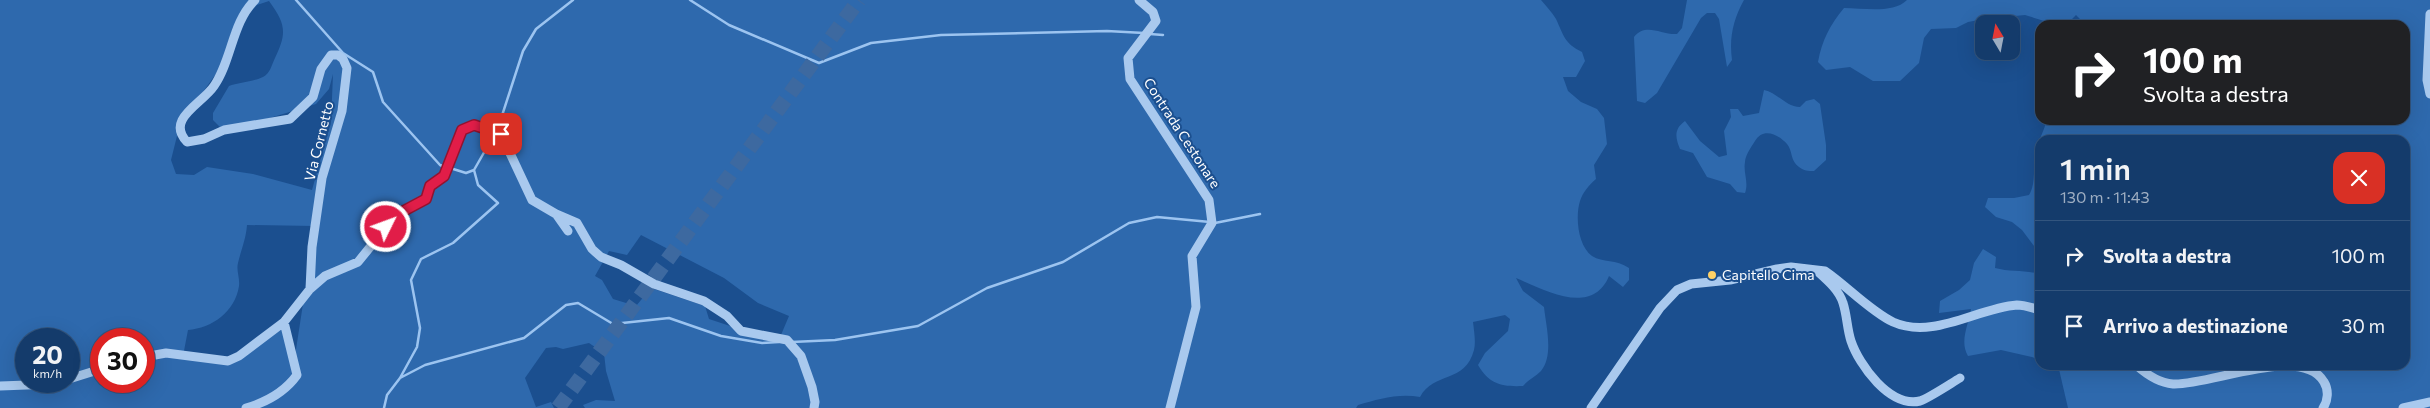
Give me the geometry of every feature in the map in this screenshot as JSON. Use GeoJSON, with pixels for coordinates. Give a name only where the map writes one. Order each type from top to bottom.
{"type":"FeatureCollection","features":[{"type":"Feature","properties":{"kind":"street","name":"Via Cornetto"},"geometry":{"type":"LineString","coordinates":[[255,0],[242,19],[223,73],[208,95],[184,118],[179,128],[180,135],[187,142],[204,139],[224,130],[290,119],[313,97],[321,69],[331,55],[338,55],[343,59],[347,68],[342,112],[322,178],[312,248],[310,289]]}},
{"type":"Feature","properties":{"kind":"street","name":"Contrada Cestonare"},"geometry":{"type":"LineString","coordinates":[[1139,0],[1153,12],[1156,20],[1128,58],[1130,79],[1209,200],[1212,220],[1192,256],[1196,307],[1170,408]]}},
{"type":"Feature","properties":{"kind":"street"},"geometry":{"type":"LineString","coordinates":[[2430,14],[2427,80],[2430,94]]}},
{"type":"Feature","properties":{"kind":"street"},"geometry":{"type":"LineString","coordinates":[[155,354],[166,353],[228,361],[238,356],[284,322],[310,289],[325,276],[358,262],[396,215],[426,199],[430,186],[444,176],[462,130],[474,125],[501,134],[532,200],[556,214],[577,223],[592,249],[601,257],[621,265],[654,284],[704,301],[728,316],[741,331],[787,340],[801,356],[812,387],[815,402],[814,408]]}},
{"type":"Feature","properties":{"kind":"street"},"geometry":{"type":"LineString","coordinates":[[556,214],[568,231]]}},
{"type":"Feature","properties":{"kind":"street"},"geometry":{"type":"LineString","coordinates":[[1592,408],[1660,308],[1677,290],[1691,284],[1730,280],[1777,269],[1815,269],[1825,271],[1881,315],[1912,328],[1931,326],[2019,305],[2035,309]]}},
{"type":"Feature","properties":{"kind":"street"},"geometry":{"type":"LineString","coordinates":[[1815,269],[1830,282],[1843,303],[1854,351],[1877,386],[1892,396],[1920,401],[1960,378]]}},
{"type":"Feature","properties":{"kind":"street"},"geometry":{"type":"LineString","coordinates":[[246,408],[273,398],[288,388],[297,374],[284,322]]}},
{"type":"Feature","properties":{"kind":"street"},"geometry":{"type":"LineString","coordinates":[[2144,370],[2161,381],[2174,384],[2256,370]]}},
{"type":"Feature","properties":{"kind":"street"},"geometry":{"type":"LineString","coordinates":[[2311,370],[2316,373],[2326,386],[2327,394],[2323,408]]}},
{"type":"Feature","properties":{"kind":"street"},"geometry":{"type":"LineString","coordinates":[[0,386],[15,385]]}},
{"type":"Feature","properties":{"kind":"street"},"geometry":{"type":"LineString","coordinates":[[2403,408],[2430,402]]}},
{"type":"Feature","properties":{"kind":"shaded area"},"geometry":{"type":"Polygon","coordinates":[[[0,0],[1541,0],[1554,16],[1565,38],[1571,45],[1582,52],[1585,61],[1576,77],[1563,77],[1568,91],[1581,102],[1597,109],[1604,118],[1607,144],[1594,165],[1596,179],[1589,186],[1580,201],[1578,215],[1579,231],[1587,251],[1592,256],[1601,260],[1619,263],[1629,268],[1629,280],[1623,287],[1609,276],[1601,288],[1591,295],[1579,298],[1567,297],[1540,289],[1516,278],[1523,291],[1544,307],[1548,340],[1545,364],[1541,371],[1523,386],[1509,386],[1497,383],[1487,376],[1478,365],[1485,353],[1508,331],[1510,319],[1505,315],[1473,322],[1475,347],[1470,361],[1457,373],[1433,383],[1420,397],[1389,397],[1358,405],[1356,408],[585,408],[583,405],[596,400],[615,401],[606,371],[604,353],[589,343],[563,349],[556,347],[546,348],[525,378],[536,407],[551,402],[554,408],[0,408],[0,0]],[[269,1],[257,5],[233,28],[228,42],[228,57],[180,124],[171,160],[176,174],[194,175],[207,167],[253,174],[312,190],[331,122],[333,74],[329,89],[316,104],[247,125],[220,127],[213,120],[213,113],[229,86],[256,80],[265,76],[270,69],[282,42],[283,29],[279,16],[269,1]],[[247,225],[238,266],[239,286],[233,304],[214,322],[197,329],[188,330],[183,356],[227,364],[286,326],[295,356],[315,226],[247,225]],[[641,235],[627,255],[609,251],[595,276],[602,280],[613,299],[636,306],[651,288],[705,306],[709,319],[778,342],[789,316],[758,303],[724,278],[641,235]]]}},
{"type":"Feature","properties":{"kind":"shaded area"},"geometry":{"type":"Polygon","coordinates":[[[1687,0],[1744,0],[1733,29],[1731,44],[1732,60],[1727,67],[1719,19],[1715,13],[1707,13],[1701,18],[1657,93],[1645,103],[1637,101],[1634,37],[1644,30],[1677,34],[1682,28],[1687,0]]]}},
{"type":"Feature","properties":{"kind":"shaded area"},"geometry":{"type":"Polygon","coordinates":[[[1907,0],[2430,0],[2430,408],[2068,408],[2059,370],[2410,370],[2410,135],[2042,135],[2045,125],[2410,125],[2410,20],[2081,20],[2076,15],[2071,20],[2041,20],[2025,15],[1975,15],[1975,21],[1956,28],[1931,29],[1924,38],[1919,63],[1900,81],[1873,81],[1850,67],[1826,70],[1818,62],[1827,33],[1844,8],[1886,9],[1907,0]]]}},
{"type":"Feature","properties":{"kind":"shaded area"},"geometry":{"type":"Polygon","coordinates":[[[1764,90],[1774,94],[1790,105],[1800,107],[1806,101],[1814,99],[1820,104],[1826,145],[1826,160],[1814,171],[1804,170],[1796,165],[1789,147],[1783,140],[1771,133],[1762,134],[1755,141],[1746,157],[1745,193],[1737,192],[1730,184],[1707,177],[1693,153],[1680,149],[1676,133],[1685,121],[1700,141],[1719,157],[1727,155],[1724,131],[1731,117],[1730,109],[1738,109],[1743,116],[1759,113],[1764,90]]]}},
{"type":"Feature","properties":{"kind":"shaded area"},"geometry":{"type":"Polygon","coordinates":[[[2035,156],[2035,247],[2022,230],[2012,222],[1996,217],[1985,207],[1988,198],[2014,198],[2029,195],[2034,179],[2035,156]]]}},
{"type":"Feature","properties":{"kind":"shaded area"},"geometry":{"type":"Polygon","coordinates":[[[1983,249],[1996,257],[1995,268],[2035,273],[2035,358],[2001,350],[1968,356],[1965,350],[1964,338],[1971,309],[1939,313],[1940,301],[1959,290],[1970,280],[1974,263],[1983,249]]]}},
{"type":"Feature","properties":{"kind":"waterway"},"geometry":{"type":"LineString","coordinates":[[296,0],[343,53],[373,72],[383,102],[440,165],[445,167]]}},
{"type":"Feature","properties":{"kind":"waterway"},"geometry":{"type":"LineString","coordinates":[[497,131],[523,51],[536,29],[573,0]]}},
{"type":"Feature","properties":{"kind":"waterway"},"geometry":{"type":"LineString","coordinates":[[690,0],[729,25],[819,63],[871,43],[941,35],[1107,31],[1144,33]]}},
{"type":"Feature","properties":{"kind":"waterway"},"geometry":{"type":"LineString","coordinates":[[1150,34],[1163,35]]}},
{"type":"Feature","properties":{"kind":"waterway"},"geometry":{"type":"LineString","coordinates":[[384,408],[387,395],[400,378],[417,347],[420,328],[411,280],[421,259],[453,243],[498,203],[478,185],[474,170],[494,135]]}},
{"type":"Feature","properties":{"kind":"waterway"},"geometry":{"type":"LineString","coordinates":[[450,168],[466,173],[474,170]]}},
{"type":"Feature","properties":{"kind":"waterway"},"geometry":{"type":"LineString","coordinates":[[1215,223],[1260,214]]}},
{"type":"Feature","properties":{"kind":"waterway"},"geometry":{"type":"LineString","coordinates":[[792,342],[835,340],[918,326],[987,288],[1063,262],[1129,223],[1157,217],[1210,222]]}},
{"type":"Feature","properties":{"kind":"waterway"},"geometry":{"type":"LineString","coordinates":[[400,378],[425,365],[524,338],[566,305],[578,303],[613,324],[669,318],[721,336],[762,343],[779,342]]}},
{"type":"Feature","properties":{"kind":"tunnel"},"geometry":{"type":"LineString","coordinates":[[558,408],[859,0]]}},
{"type":"Feature","properties":{"kind":"place","name":"Capitello Cima"},"geometry":{"type":"Point","coordinates":[1712,275]}},
{"type":"Feature","properties":{"kind":"route"},"geometry":{"type":"LineString","coordinates":[[386,227],[396,215],[426,199],[430,186],[444,176],[462,130],[474,125],[501,134]]}}]}
